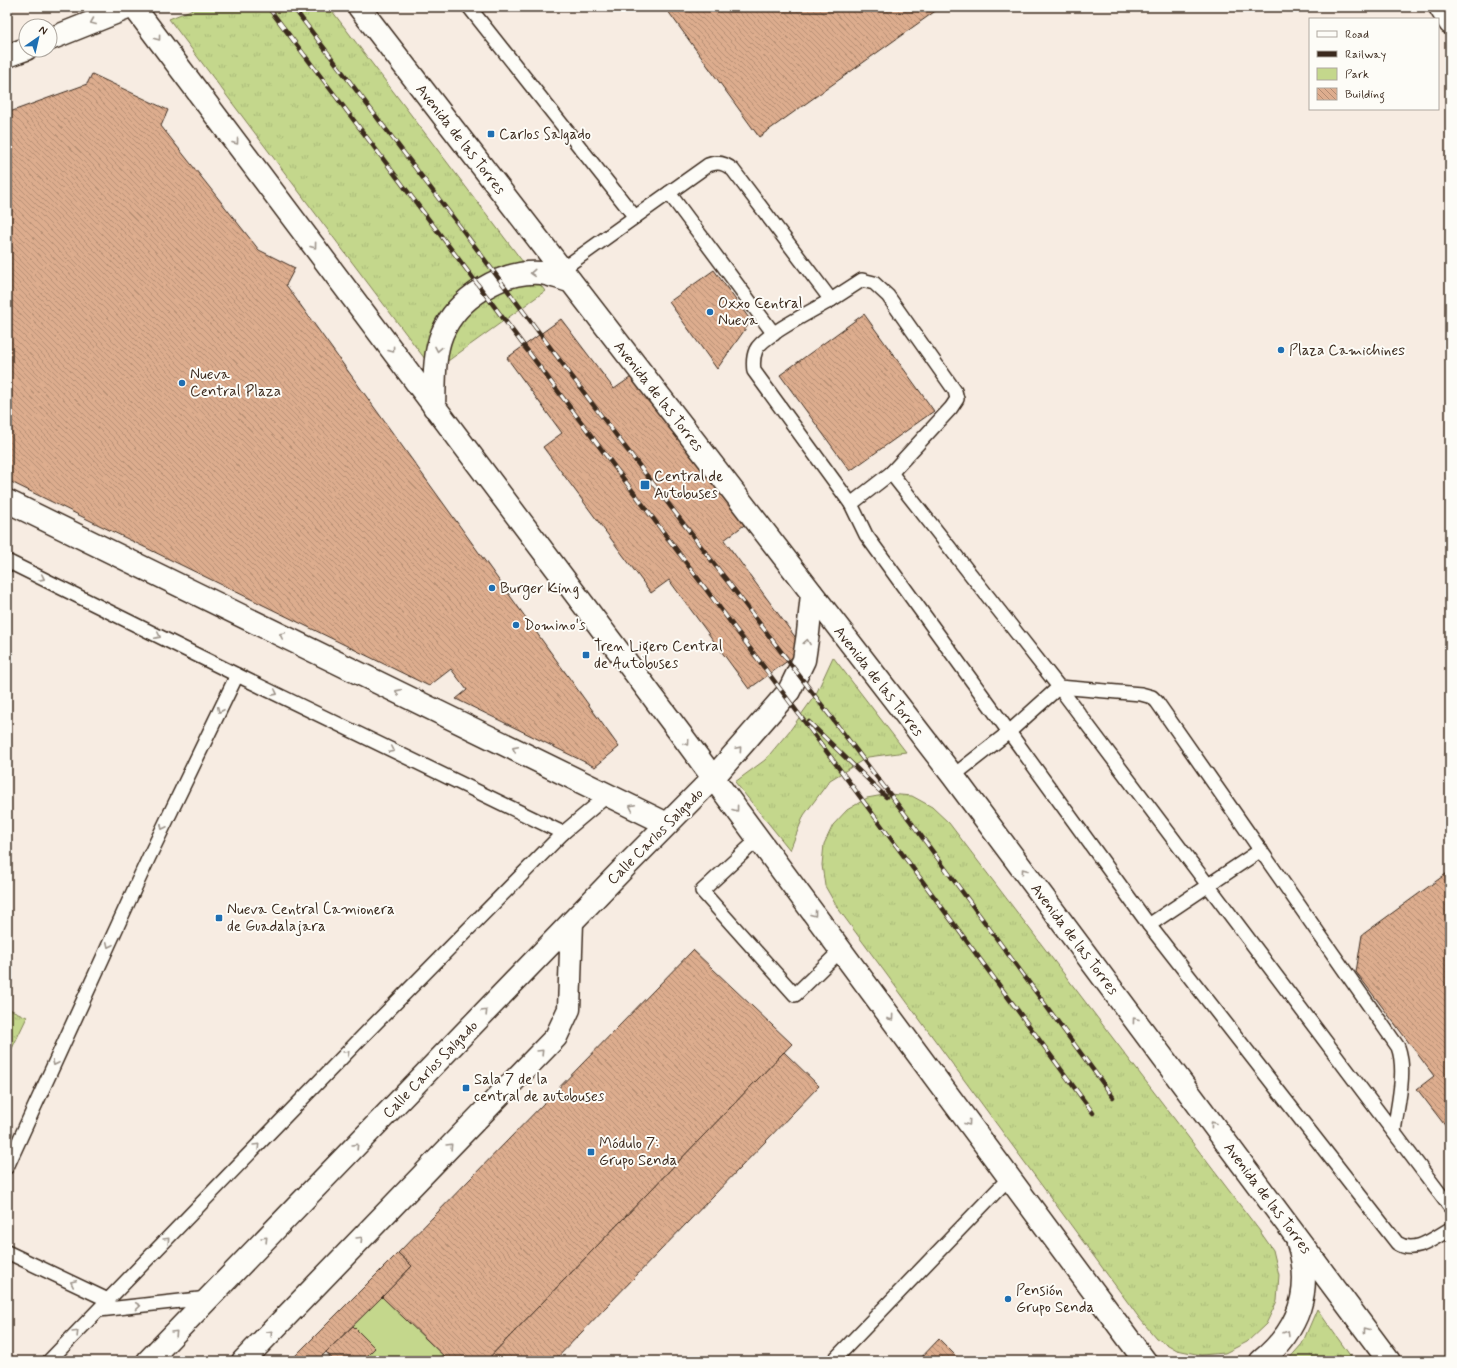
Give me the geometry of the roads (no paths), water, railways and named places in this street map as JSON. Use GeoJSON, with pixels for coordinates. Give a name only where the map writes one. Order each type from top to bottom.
{"type":"FeatureCollection","features":[{"type":"Feature","properties":{"kind":"street"},"geometry":{"type":"LineString","coordinates":[[58,36],[130,7]]}},
{"type":"Feature","properties":{"kind":"street"},"geometry":{"type":"LineString","coordinates":[[134,7],[713,778],[1143,1357]]}},
{"type":"Feature","properties":{"kind":"street","name":"Avenida de las Torres"},"geometry":{"type":"LineString","coordinates":[[359,7],[953,776],[1389,1361]]}},
{"type":"Feature","properties":{"kind":"street"},"geometry":{"type":"LineString","coordinates":[[1440,7],[1450,23]]}},
{"type":"Feature","properties":{"kind":"street"},"geometry":{"type":"LineString","coordinates":[[7,56],[18,52]]}},
{"type":"Feature","properties":{"kind":"street"},"geometry":{"type":"LineString","coordinates":[[434,407],[435,371],[438,350],[442,335],[449,322],[459,310],[484,287],[512,276],[530,273],[566,276]]}},
{"type":"Feature","properties":{"kind":"street"},"geometry":{"type":"LineString","coordinates":[[7,501],[667,824]]}},
{"type":"Feature","properties":{"kind":"street","name":"Calle Carlos Salgado"},"geometry":{"type":"LineString","coordinates":[[148,1361],[713,778],[790,691],[804,660],[812,594]]}},
{"type":"Feature","properties":{"kind":"street"},"geometry":{"type":"LineString","coordinates":[[243,1361],[556,1037],[569,1009],[572,922]]}},
{"type":"Feature","properties":{"kind":"street"},"geometry":{"type":"LineString","coordinates":[[1261,1361],[1272,1352],[1285,1336],[1296,1319],[1302,1300],[1304,1260],[1298,1241],[1292,1231]]}},
{"type":"Feature","properties":{"kind":"lane"},"geometry":{"type":"LineString","coordinates":[[469,7],[636,217]]}},
{"type":"Feature","properties":{"kind":"lane"},"geometry":{"type":"LineString","coordinates":[[566,276],[636,217],[708,165],[715,162],[728,166],[733,170],[831,300]]}},
{"type":"Feature","properties":{"kind":"lane"},"geometry":{"type":"LineString","coordinates":[[669,193],[774,334]]}},
{"type":"Feature","properties":{"kind":"lane"},"geometry":{"type":"LineString","coordinates":[[851,504],[891,473],[952,408],[957,399],[957,395],[888,296],[874,283],[862,280],[760,343],[753,361],[754,371],[851,504],[866,535],[1149,925],[1397,1243],[1403,1247],[1418,1247],[1450,1229]]}},
{"type":"Feature","properties":{"kind":"lane"},"geometry":{"type":"LineString","coordinates":[[891,473],[1059,687],[1450,1207]]}},
{"type":"Feature","properties":{"kind":"lane"},"geometry":{"type":"LineString","coordinates":[[7,561],[562,833]]}},
{"type":"Feature","properties":{"kind":"lane"},"geometry":{"type":"LineString","coordinates":[[7,1167],[149,857],[237,675]]}},
{"type":"Feature","properties":{"kind":"lane"},"geometry":{"type":"LineString","coordinates":[[953,776],[1009,732],[1059,687],[1141,694],[1152,697],[1161,707],[1398,1046],[1402,1056],[1402,1070],[1394,1132]]}},
{"type":"Feature","properties":{"kind":"lane"},"geometry":{"type":"LineString","coordinates":[[49,1361],[562,833],[608,795]]}},
{"type":"Feature","properties":{"kind":"lane"},"geometry":{"type":"LineString","coordinates":[[758,839],[702,891],[795,995],[841,950]]}},
{"type":"Feature","properties":{"kind":"lane"},"geometry":{"type":"LineString","coordinates":[[1149,925],[1261,850]]}},
{"type":"Feature","properties":{"kind":"lane"},"geometry":{"type":"LineString","coordinates":[[833,1361],[1009,1178]]}},
{"type":"Feature","properties":{"kind":"lane"},"geometry":{"type":"LineString","coordinates":[[7,1252],[108,1300]]}},
{"type":"Feature","properties":{"kind":"lane"},"geometry":{"type":"LineString","coordinates":[[99,1310],[208,1298]]}},
{"type":"Feature","properties":{"kind":"railway"},"geometry":{"type":"LineString","coordinates":[[268,7],[683,558],[1093,1113]]}},
{"type":"Feature","properties":{"kind":"railway"},"geometry":{"type":"LineString","coordinates":[[293,7],[603,418],[911,822],[1113,1097]]}},
{"type":"Feature","properties":{"kind":"railway"},"geometry":{"type":"LineString","coordinates":[[809,722],[886,797]]}},
{"type":"Feature","properties":{"kind":"place","name":"Carlos Salgado"},"geometry":{"type":"Point","coordinates":[491,134]}},
{"type":"Feature","properties":{"kind":"place","name":"Oxxo Central Nueva"},"geometry":{"type":"Point","coordinates":[710,312]}},
{"type":"Feature","properties":{"kind":"place","name":"Plaza Camichines"},"geometry":{"type":"Point","coordinates":[1281,350]}},
{"type":"Feature","properties":{"kind":"place","name":"Nueva Central Plaza"},"geometry":{"type":"Point","coordinates":[182,383]}},
{"type":"Feature","properties":{"kind":"place","name":"Central de Autobuses"},"geometry":{"type":"Point","coordinates":[645,485]}},
{"type":"Feature","properties":{"kind":"place","name":"Burger King"},"geometry":{"type":"Point","coordinates":[492,588]}},
{"type":"Feature","properties":{"kind":"place","name":"Domino's"},"geometry":{"type":"Point","coordinates":[516,625]}},
{"type":"Feature","properties":{"kind":"place","name":"Tren Ligero Central de Autobuses"},"geometry":{"type":"Point","coordinates":[586,655]}},
{"type":"Feature","properties":{"kind":"place","name":"Nueva Central Camionera de Guadalajara"},"geometry":{"type":"Point","coordinates":[219,918]}},
{"type":"Feature","properties":{"kind":"place","name":"Sala 7 de la central de autobuses"},"geometry":{"type":"Point","coordinates":[466,1088]}},
{"type":"Feature","properties":{"kind":"place","name":"Módulo 7: Grupo Senda"},"geometry":{"type":"Point","coordinates":[591,1152]}},
{"type":"Feature","properties":{"kind":"place","name":"Pensión Grupo Senda"},"geometry":{"type":"Point","coordinates":[1008,1299]}}]}
